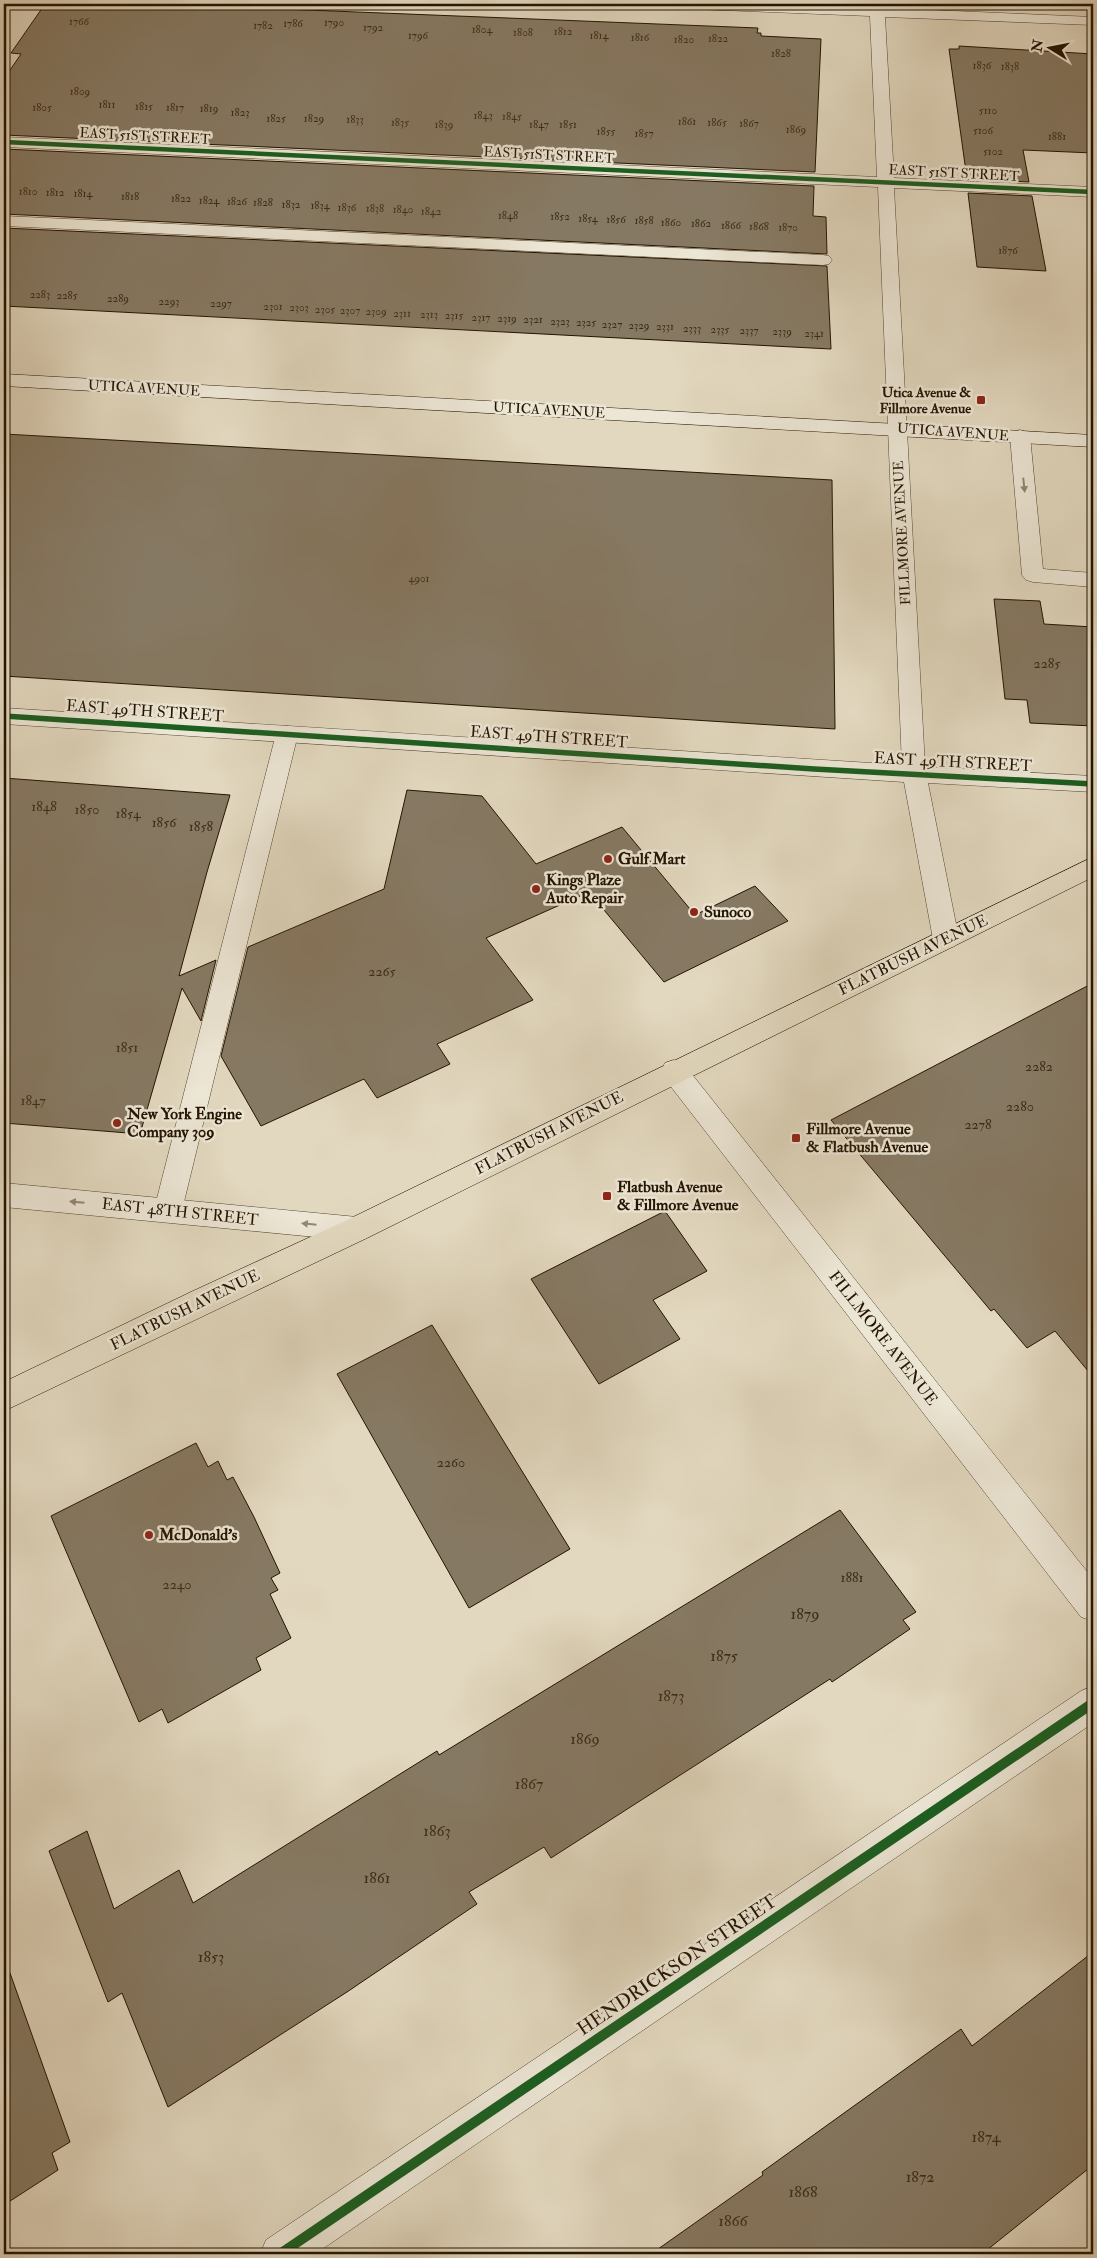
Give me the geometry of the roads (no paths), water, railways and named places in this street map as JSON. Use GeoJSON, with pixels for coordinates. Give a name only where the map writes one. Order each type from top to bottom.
{"type":"FeatureCollection","features":[{"type":"Feature","properties":{"kind":"main road","name":"FLATBUSH AVENUE"},"geometry":{"type":"LineString","coordinates":[[4,1398],[203,1300],[357,1229],[1093,866]]}},
{"type":"Feature","properties":{"kind":"street"},"geometry":{"type":"LineString","coordinates":[[670,4],[878,8],[1093,21]]}},
{"type":"Feature","properties":{"kind":"street","name":"FILLMORE AVENUE"},"geometry":{"type":"LineString","coordinates":[[878,8],[914,773],[946,939]]}},
{"type":"Feature","properties":{"kind":"street","name":"EAST 51ST STREET"},"geometry":{"type":"LineString","coordinates":[[4,142],[1093,192]]}},
{"type":"Feature","properties":{"kind":"street"},"geometry":{"type":"LineString","coordinates":[[4,221],[822,260]]}},
{"type":"Feature","properties":{"kind":"street","name":"UTICA AVENUE"},"geometry":{"type":"LineString","coordinates":[[4,380],[1093,441]]}},
{"type":"Feature","properties":{"kind":"street"},"geometry":{"type":"LineString","coordinates":[[1020,436],[1033,575],[1093,580]]}},
{"type":"Feature","properties":{"kind":"street","name":"EAST 49TH STREET"},"geometry":{"type":"LineString","coordinates":[[4,716],[814,769],[1093,784]]}},
{"type":"Feature","properties":{"kind":"street"},"geometry":{"type":"LineString","coordinates":[[168,1210],[287,734]]}},
{"type":"Feature","properties":{"kind":"street","name":"FILLMORE AVENUE"},"geometry":{"type":"LineString","coordinates":[[674,1071],[1093,1605]]}},
{"type":"Feature","properties":{"kind":"street","name":"EAST 48TH STREET"},"geometry":{"type":"LineString","coordinates":[[4,1195],[357,1229]]}},
{"type":"Feature","properties":{"kind":"street","name":"HENDRICKSON STREET"},"geometry":{"type":"LineString","coordinates":[[280,2254],[1093,1703]]}},
{"type":"Feature","properties":{"kind":"place","name":"Utica Avenue & Fillmore Avenue"},"geometry":{"type":"Point","coordinates":[981,400]}},
{"type":"Feature","properties":{"kind":"place","name":"Gulf Mart"},"geometry":{"type":"Point","coordinates":[608,859]}},
{"type":"Feature","properties":{"kind":"place","name":"Kings Plaze Auto Repair"},"geometry":{"type":"Point","coordinates":[536,889]}},
{"type":"Feature","properties":{"kind":"place","name":"Sunoco"},"geometry":{"type":"Point","coordinates":[694,912]}},
{"type":"Feature","properties":{"kind":"place","name":"New York Engine Company 309"},"geometry":{"type":"Point","coordinates":[117,1123]}},
{"type":"Feature","properties":{"kind":"place","name":"Fillmore Avenue & Flatbush Avenue"},"geometry":{"type":"Point","coordinates":[796,1138]}},
{"type":"Feature","properties":{"kind":"place","name":"Flatbush Avenue & Fillmore Avenue"},"geometry":{"type":"Point","coordinates":[607,1196]}},
{"type":"Feature","properties":{"kind":"place","name":"McDonald's"},"geometry":{"type":"Point","coordinates":[149,1535]}}]}
